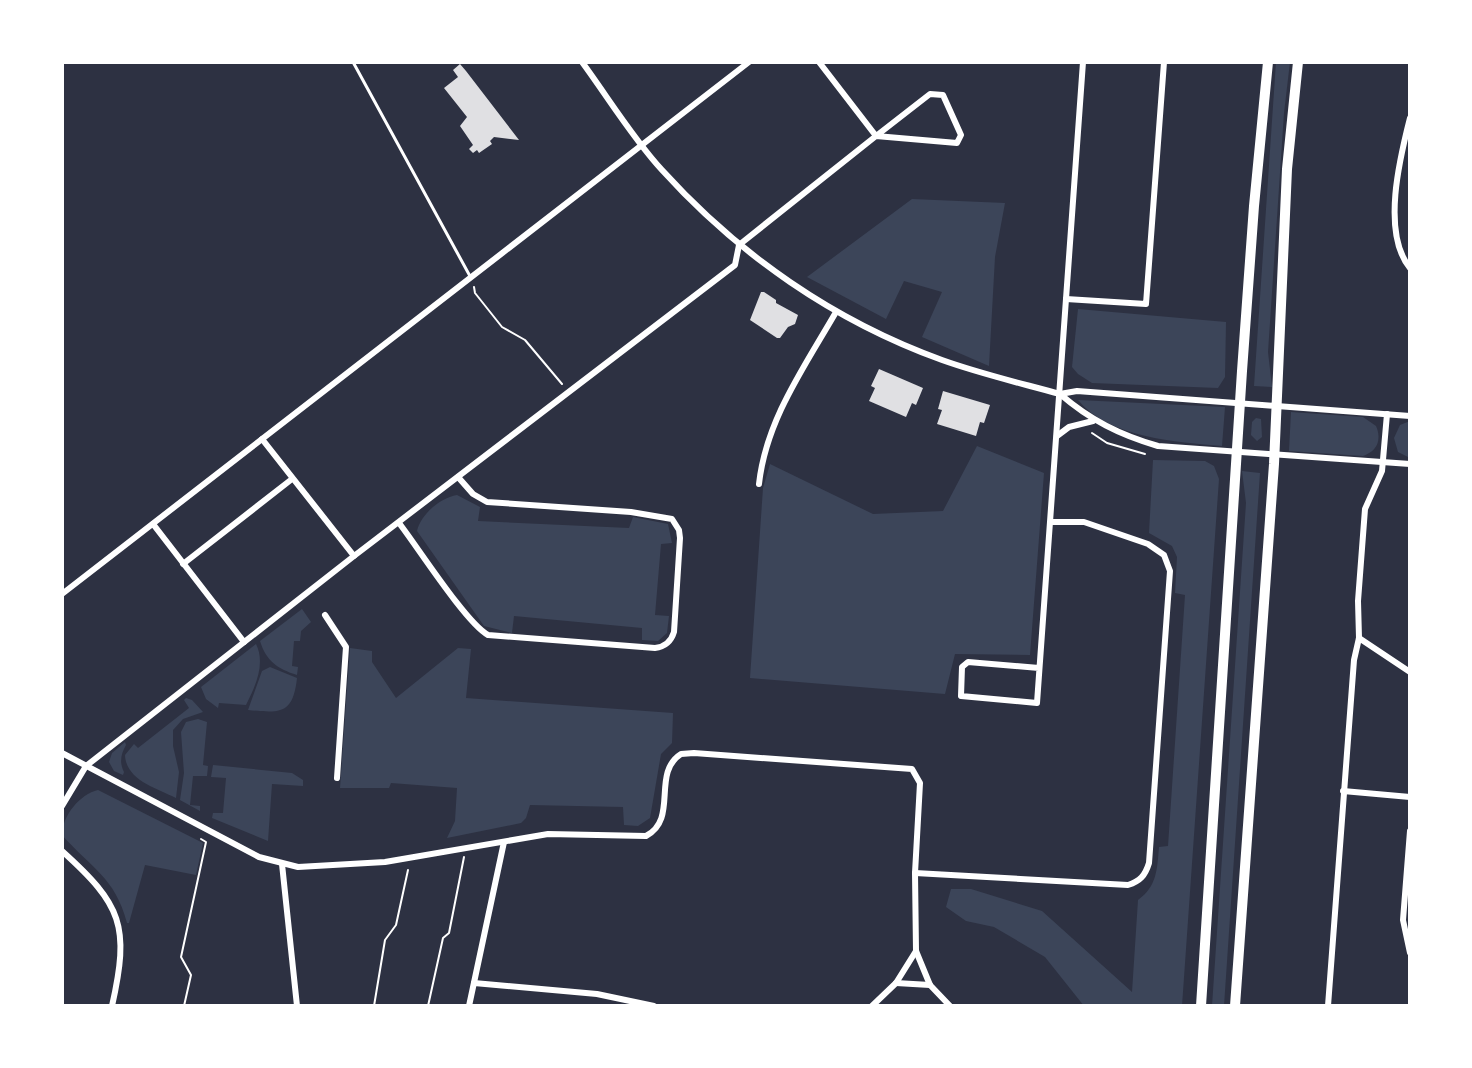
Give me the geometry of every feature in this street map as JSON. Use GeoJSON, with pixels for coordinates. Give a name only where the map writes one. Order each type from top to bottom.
{"type":"FeatureCollection","features":[{"type":"Feature","properties":{"kind":"main road"},"geometry":{"type":"LineString","coordinates":[[1201,1006],[1236,452],[1268,62]]}},
{"type":"Feature","properties":{"kind":"main road"},"geometry":{"type":"LineString","coordinates":[[1235,1006],[1275,455],[1287,169],[1298,62]]}},
{"type":"Feature","properties":{"kind":"street"},"geometry":{"type":"LineString","coordinates":[[582,62],[660,168],[739,245],[792,285],[836,312],[942,360],[1060,394],[1093,421],[1125,436],[1158,446],[1410,464]]}},
{"type":"Feature","properties":{"kind":"street"},"geometry":{"type":"LineString","coordinates":[[62,594],[749,62]]}},
{"type":"Feature","properties":{"kind":"street"},"geometry":{"type":"LineString","coordinates":[[62,806],[86,766],[354,556],[735,265],[739,245],[876,136],[930,94],[943,95],[961,135],[957,143],[876,136],[819,62]]}},
{"type":"Feature","properties":{"kind":"street"},"geometry":{"type":"LineString","coordinates":[[1039,668],[968,662],[962,667],[961,696],[964,699],[1037,703],[1083,62]]}},
{"type":"Feature","properties":{"kind":"street"},"geometry":{"type":"LineString","coordinates":[[1066,299],[1146,304],[1164,62]]}},
{"type":"Feature","properties":{"kind":"street"},"geometry":{"type":"LineString","coordinates":[[1410,118],[1396,204],[1400,252],[1410,268]]}},
{"type":"Feature","properties":{"kind":"street"},"geometry":{"type":"LineString","coordinates":[[759,484],[764,455],[776,419],[836,312]]}},
{"type":"Feature","properties":{"kind":"street"},"geometry":{"type":"LineString","coordinates":[[1060,394],[1077,391],[1410,416]]}},
{"type":"Feature","properties":{"kind":"street"},"geometry":{"type":"LineString","coordinates":[[1328,1006],[1354,660],[1359,638],[1358,601],[1365,509],[1383,462],[1387,414]]}},
{"type":"Feature","properties":{"kind":"street"},"geometry":{"type":"LineString","coordinates":[[1057,436],[1069,427],[1093,421]]}},
{"type":"Feature","properties":{"kind":"street"},"geometry":{"type":"LineString","coordinates":[[262,439],[354,556]]}},
{"type":"Feature","properties":{"kind":"street"},"geometry":{"type":"LineString","coordinates":[[399,523],[467,614],[488,635],[655,648],[664,646],[672,638],[680,538],[672,519],[631,512],[487,502],[473,494],[458,477]]}},
{"type":"Feature","properties":{"kind":"street"},"geometry":{"type":"LineString","coordinates":[[183,564],[292,479]]}},
{"type":"Feature","properties":{"kind":"street"},"geometry":{"type":"LineString","coordinates":[[915,873],[1128,885],[1138,882],[1149,863],[1170,571],[1164,555],[1148,544],[1084,522],[1052,522]]}},
{"type":"Feature","properties":{"kind":"street"},"geometry":{"type":"LineString","coordinates":[[153,524],[244,642]]}},
{"type":"Feature","properties":{"kind":"street"},"geometry":{"type":"LineString","coordinates":[[325,615],[346,647],[337,778]]}},
{"type":"Feature","properties":{"kind":"street"},"geometry":{"type":"LineString","coordinates":[[1359,638],[1410,672]]}},
{"type":"Feature","properties":{"kind":"street"},"geometry":{"type":"LineString","coordinates":[[62,753],[259,857],[298,867],[354,865],[548,834],[646,836],[655,832],[663,817],[668,767],[681,754],[912,769],[920,783],[915,873],[916,951],[930,985],[950,1006]]}},
{"type":"Feature","properties":{"kind":"street"},"geometry":{"type":"LineString","coordinates":[[1343,791],[1410,797]]}},
{"type":"Feature","properties":{"kind":"street"},"geometry":{"type":"LineString","coordinates":[[1410,831],[1403,920],[1410,953]]}},
{"type":"Feature","properties":{"kind":"street"},"geometry":{"type":"LineString","coordinates":[[469,1006],[504,842]]}},
{"type":"Feature","properties":{"kind":"street"},"geometry":{"type":"LineString","coordinates":[[62,851],[95,881],[115,915],[122,954],[112,1006]]}},
{"type":"Feature","properties":{"kind":"street"},"geometry":{"type":"LineString","coordinates":[[282,864],[297,1006]]}},
{"type":"Feature","properties":{"kind":"street"},"geometry":{"type":"LineString","coordinates":[[872,1006],[896,983],[916,951]]}},
{"type":"Feature","properties":{"kind":"street"},"geometry":{"type":"LineString","coordinates":[[474,983],[597,994],[654,1006]]}},
{"type":"Feature","properties":{"kind":"street"},"geometry":{"type":"LineString","coordinates":[[896,983],[930,985]]}},
{"type":"Feature","properties":{"kind":"lane"},"geometry":{"type":"LineString","coordinates":[[353,62],[471,278]]}},
{"type":"Feature","properties":{"kind":"path"},"geometry":{"type":"LineString","coordinates":[[471,278],[475,293],[502,327],[525,340],[569,392]]}},
{"type":"Feature","properties":{"kind":"path"},"geometry":{"type":"LineString","coordinates":[[184,1006],[191,975],[181,957],[206,842],[200,839],[202,826]]}},
{"type":"Feature","properties":{"kind":"path"},"geometry":{"type":"LineString","coordinates":[[428,1006],[443,938],[449,933],[466,847]]}},
{"type":"Feature","properties":{"kind":"path"},"geometry":{"type":"LineString","coordinates":[[374,1006],[385,940],[396,925],[411,856]]}},
{"type":"Feature","properties":{"kind":"shaded area"},"geometry":{"type":"Polygon","coordinates":[[[1276,62],[1290,62],[1268,352],[1272,387],[1254,386],[1276,62]]]}},
{"type":"Feature","properties":{"kind":"shaded area"},"geometry":{"type":"Polygon","coordinates":[[[912,199],[1005,203],[995,257],[989,366],[922,337],[942,292],[904,281],[886,319],[807,277],[912,199]]]}},
{"type":"Feature","properties":{"kind":"shaded area"},"geometry":{"type":"Polygon","coordinates":[[[1078,309],[1226,322],[1225,377],[1218,388],[1092,383],[1072,367],[1078,309]]]}},
{"type":"Feature","properties":{"kind":"shaded area"},"geometry":{"type":"Polygon","coordinates":[[[1078,400],[1225,407],[1222,446],[1165,440],[1125,430],[1091,413],[1078,400]]]}},
{"type":"Feature","properties":{"kind":"shaded area"},"geometry":{"type":"Polygon","coordinates":[[[1291,412],[1363,417],[1376,426],[1377,444],[1363,456],[1289,451],[1291,412]]]}},
{"type":"Feature","properties":{"kind":"shaded area"},"geometry":{"type":"Polygon","coordinates":[[[1256,418],[1261,419],[1262,437],[1257,441],[1251,435],[1252,422],[1256,418]]]}},
{"type":"Feature","properties":{"kind":"shaded area"},"geometry":{"type":"Polygon","coordinates":[[[1410,421],[1410,458],[1398,452],[1394,438],[1400,425],[1410,421]]]}},
{"type":"Feature","properties":{"kind":"shaded area"},"geometry":{"type":"Polygon","coordinates":[[[977,446],[1044,473],[1030,655],[955,654],[945,694],[750,678],[763,488],[770,464],[873,514],[943,511],[977,446]]]}},
{"type":"Feature","properties":{"kind":"shaded area"},"geometry":{"type":"Polygon","coordinates":[[[1153,460],[1205,461],[1214,466],[1219,479],[1182,1006],[1084,1006],[1045,957],[994,927],[966,921],[946,907],[951,889],[971,889],[1042,911],[1132,992],[1138,900],[1152,883],[1159,847],[1168,846],[1185,595],[1175,593],[1177,557],[1172,546],[1149,533],[1153,460]]]}},
{"type":"Feature","properties":{"kind":"shaded area"},"geometry":{"type":"Polygon","coordinates":[[[1242,471],[1260,473],[1224,1006],[1212,1006],[1246,503],[1242,471]]]}},
{"type":"Feature","properties":{"kind":"shaded area"},"geometry":{"type":"Polygon","coordinates":[[[457,495],[480,507],[478,521],[629,528],[633,517],[668,524],[672,543],[661,544],[655,615],[669,616],[667,633],[658,641],[642,640],[642,628],[514,616],[512,633],[484,626],[417,531],[432,508],[457,495]]]}},
{"type":"Feature","properties":{"kind":"shaded area"},"geometry":{"type":"Polygon","coordinates":[[[302,609],[311,622],[301,631],[300,641],[294,641],[292,666],[298,667],[297,675],[274,663],[260,641],[302,609]]]}},
{"type":"Feature","properties":{"kind":"shaded area"},"geometry":{"type":"Polygon","coordinates":[[[256,644],[260,667],[246,705],[219,703],[218,708],[206,699],[201,687],[256,644]]]}},
{"type":"Feature","properties":{"kind":"shaded area"},"geometry":{"type":"Polygon","coordinates":[[[350,648],[372,651],[372,662],[396,698],[458,648],[471,649],[466,698],[673,713],[672,743],[661,754],[650,818],[638,826],[624,825],[623,807],[530,805],[521,823],[447,838],[455,821],[457,788],[391,783],[389,788],[340,788],[350,648]]]}},
{"type":"Feature","properties":{"kind":"shaded area"},"geometry":{"type":"Polygon","coordinates":[[[270,667],[297,678],[292,699],[277,711],[248,710],[262,671],[270,667]]]}},
{"type":"Feature","properties":{"kind":"shaded area"},"geometry":{"type":"Polygon","coordinates":[[[186,698],[203,712],[183,719],[173,730],[179,772],[176,798],[136,777],[125,755],[134,744],[138,748],[189,708],[184,700],[186,698]]]}},
{"type":"Feature","properties":{"kind":"shaded area"},"geometry":{"type":"Polygon","coordinates":[[[198,719],[207,722],[203,765],[208,766],[207,776],[193,776],[190,805],[200,806],[200,811],[180,800],[184,773],[181,732],[186,722],[198,719]]]}},
{"type":"Feature","properties":{"kind":"shaded area"},"geometry":{"type":"Polygon","coordinates":[[[125,742],[121,758],[123,775],[114,771],[109,762],[112,753],[125,742]]]}},
{"type":"Feature","properties":{"kind":"shaded area"},"geometry":{"type":"Polygon","coordinates":[[[213,765],[292,773],[303,780],[303,786],[272,784],[268,841],[212,818],[213,813],[223,813],[226,778],[211,777],[213,765]]]}},
{"type":"Feature","properties":{"kind":"shaded area"},"geometry":{"type":"Polygon","coordinates":[[[98,790],[203,843],[196,875],[145,865],[129,923],[109,884],[62,835],[73,807],[98,790]]]}},
{"type":"Feature","properties":{"kind":"building"},"geometry":{"type":"Polygon","coordinates":[[[460,64],[519,140],[494,137],[490,141],[492,144],[479,153],[469,149],[473,145],[460,126],[467,117],[444,88],[458,77],[453,70],[460,64]]]}},
{"type":"Feature","properties":{"kind":"building"},"geometry":{"type":"Polygon","coordinates":[[[761,292],[798,315],[795,324],[788,327],[780,338],[750,320],[761,292]]]}},
{"type":"Feature","properties":{"kind":"building"},"geometry":{"type":"Polygon","coordinates":[[[879,369],[923,388],[916,405],[912,403],[906,417],[869,401],[875,388],[871,386],[879,369]]]}},
{"type":"Feature","properties":{"kind":"building"},"geometry":{"type":"Polygon","coordinates":[[[943,391],[990,405],[976,436],[937,424],[942,410],[938,409],[943,391]]]}}]}
